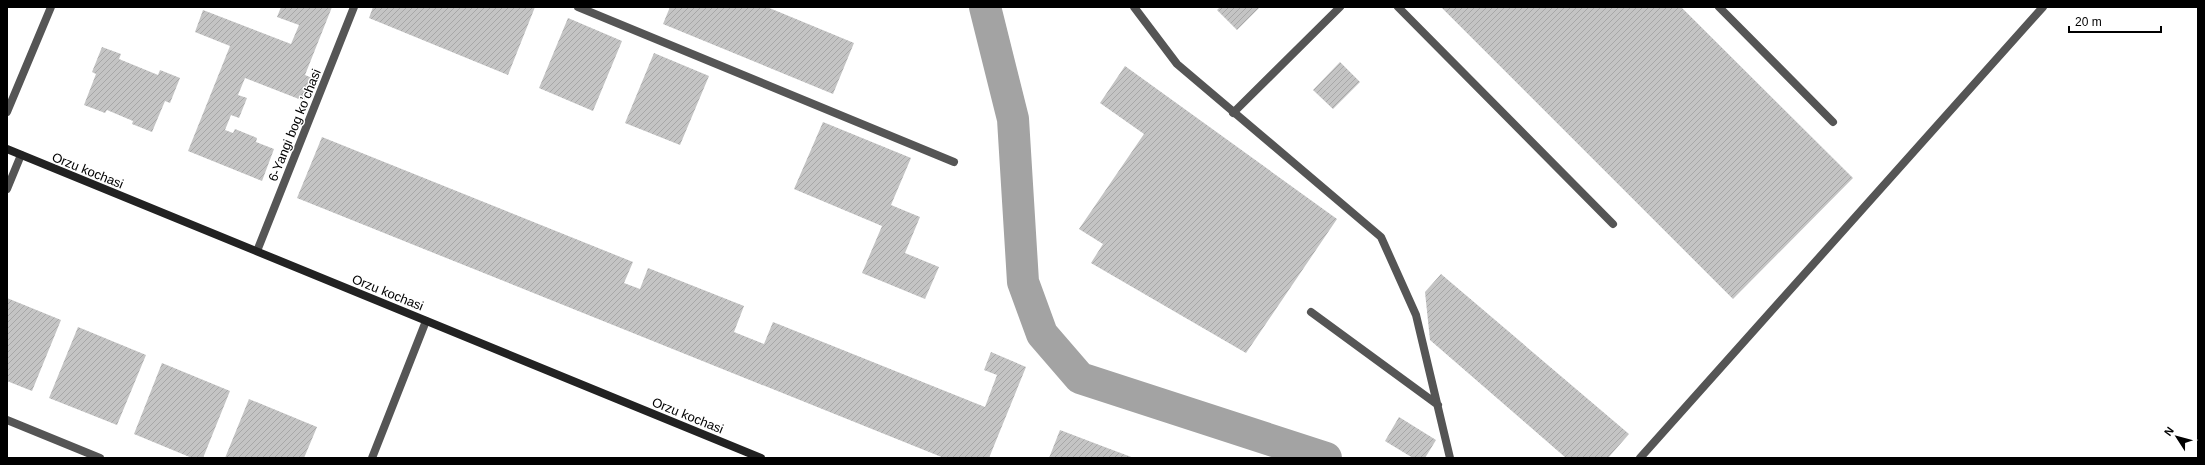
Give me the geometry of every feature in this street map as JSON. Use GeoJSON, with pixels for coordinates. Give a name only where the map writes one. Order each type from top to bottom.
{"type":"FeatureCollection","features":[{"type":"Feature","properties":{"kind":"main road","name":"Orzu kochasi"},"geometry":{"type":"LineString","coordinates":[[7,149],[760,458]]}},
{"type":"Feature","properties":{"kind":"street"},"geometry":{"type":"LineString","coordinates":[[7,112],[51,7]]}},
{"type":"Feature","properties":{"kind":"street","name":"6-Yangi bog koʼchasi"},"geometry":{"type":"LineString","coordinates":[[256,252],[354,7]]}},
{"type":"Feature","properties":{"kind":"street"},"geometry":{"type":"LineString","coordinates":[[578,7],[954,162]]}},
{"type":"Feature","properties":{"kind":"street"},"geometry":{"type":"LineString","coordinates":[[1134,7],[1177,64],[1381,237],[1416,315],[1450,458]]}},
{"type":"Feature","properties":{"kind":"street"},"geometry":{"type":"LineString","coordinates":[[1233,112],[1340,7]]}},
{"type":"Feature","properties":{"kind":"street"},"geometry":{"type":"LineString","coordinates":[[1398,7],[1613,224]]}},
{"type":"Feature","properties":{"kind":"street"},"geometry":{"type":"LineString","coordinates":[[1719,7],[1833,122]]}},
{"type":"Feature","properties":{"kind":"street"},"geometry":{"type":"LineString","coordinates":[[1640,458],[2042,7]]}},
{"type":"Feature","properties":{"kind":"street"},"geometry":{"type":"LineString","coordinates":[[7,189],[21,155]]}},
{"type":"Feature","properties":{"kind":"street"},"geometry":{"type":"LineString","coordinates":[[1311,312],[1438,406]]}},
{"type":"Feature","properties":{"kind":"street"},"geometry":{"type":"LineString","coordinates":[[372,458],[426,321]]}},
{"type":"Feature","properties":{"kind":"street"},"geometry":{"type":"LineString","coordinates":[[7,420],[100,458]]}},
{"type":"Feature","properties":{"kind":"building"},"geometry":{"type":"Polygon","coordinates":[[[281,7],[332,7],[305,75],[312,78],[304,101],[245,78],[238,95],[247,98],[239,118],[231,115],[225,130],[233,133],[235,129],[257,138],[256,142],[274,149],[262,181],[188,151],[230,46],[195,32],[203,10],[291,44],[299,25],[277,17],[281,7]]]}},
{"type":"Feature","properties":{"kind":"building"},"geometry":{"type":"Polygon","coordinates":[[[373,7],[535,7],[508,75],[369,18],[373,7]]]}},
{"type":"Feature","properties":{"kind":"building"},"geometry":{"type":"Polygon","coordinates":[[[670,7],[767,7],[854,43],[833,94],[663,24],[670,7]]]}},
{"type":"Feature","properties":{"kind":"building"},"geometry":{"type":"Polygon","coordinates":[[[1220,7],[1260,7],[1237,30],[1217,10],[1220,7]]]}},
{"type":"Feature","properties":{"kind":"building"},"geometry":{"type":"Polygon","coordinates":[[[1441,7],[1681,7],[1853,178],[1733,299],[1441,7]]]}},
{"type":"Feature","properties":{"kind":"building"},"geometry":{"type":"Polygon","coordinates":[[[568,18],[622,41],[593,111],[539,88],[568,18]]]}},
{"type":"Feature","properties":{"kind":"building"},"geometry":{"type":"Polygon","coordinates":[[[102,47],[121,54],[119,59],[158,75],[160,70],[180,78],[170,103],[165,101],[152,132],[132,124],[133,121],[107,110],[105,113],[84,105],[96,74],[92,72],[102,47]]]}},
{"type":"Feature","properties":{"kind":"building"},"geometry":{"type":"Polygon","coordinates":[[[654,53],[709,76],[680,145],[625,123],[654,53]]]}},
{"type":"Feature","properties":{"kind":"building"},"geometry":{"type":"Polygon","coordinates":[[[1340,62],[1360,82],[1333,109],[1313,90],[1340,62]]]}},
{"type":"Feature","properties":{"kind":"building"},"geometry":{"type":"Polygon","coordinates":[[[1125,66],[1337,219],[1246,353],[1091,263],[1103,244],[1079,229],[1144,134],[1100,103],[1125,66]]]}},
{"type":"Feature","properties":{"kind":"building"},"geometry":{"type":"Polygon","coordinates":[[[823,122],[911,158],[891,205],[920,217],[905,253],[939,267],[925,299],[862,273],[882,226],[794,189],[823,122]]]}},
{"type":"Feature","properties":{"kind":"building"},"geometry":{"type":"Polygon","coordinates":[[[322,137],[633,262],[624,283],[640,289],[648,268],[744,306],[734,332],[764,344],[773,322],[985,407],[997,375],[984,370],[991,352],[1026,367],[989,458],[944,458],[297,198],[322,137]]]}},
{"type":"Feature","properties":{"kind":"building"},"geometry":{"type":"Polygon","coordinates":[[[1441,274],[1629,434],[1608,458],[1566,458],[1430,340],[1425,292],[1441,274]]]}},
{"type":"Feature","properties":{"kind":"building"},"geometry":{"type":"Polygon","coordinates":[[[7,298],[61,320],[32,391],[7,381],[7,298]]]}},
{"type":"Feature","properties":{"kind":"building"},"geometry":{"type":"Polygon","coordinates":[[[78,327],[146,355],[117,425],[49,398],[78,327]]]}},
{"type":"Feature","properties":{"kind":"building"},"geometry":{"type":"Polygon","coordinates":[[[162,363],[230,391],[203,458],[192,458],[134,434],[162,363]]]}},
{"type":"Feature","properties":{"kind":"building"},"geometry":{"type":"Polygon","coordinates":[[[249,399],[317,427],[304,458],[225,458],[249,399]]]}},
{"type":"Feature","properties":{"kind":"building"},"geometry":{"type":"Polygon","coordinates":[[[1399,417],[1436,440],[1425,458],[1413,458],[1385,441],[1399,417]]]}},
{"type":"Feature","properties":{"kind":"building"},"geometry":{"type":"Polygon","coordinates":[[[1060,430],[1102,446],[1134,458],[1049,458],[1060,430]]]}},
{"type":"Feature","properties":{"kind":"waterway"},"geometry":{"type":"LineString","coordinates":[[985,7],[1013,119],[1023,282],[1042,334],[1080,378],[1326,458]]}}]}
